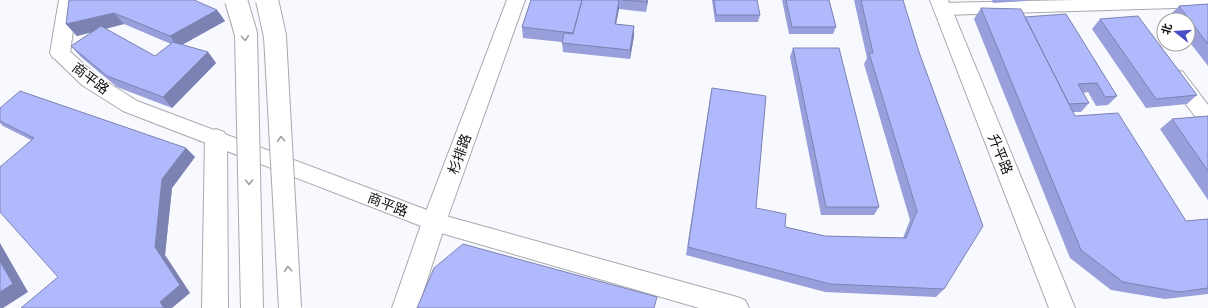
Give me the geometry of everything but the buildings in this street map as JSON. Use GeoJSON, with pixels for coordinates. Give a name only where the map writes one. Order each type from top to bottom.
{"type":"FeatureCollection","features":[{"type":"Feature","properties":{"kind":"main road"},"geometry":{"type":"LineString","coordinates":[[60,53],[68,0]]}},
{"type":"Feature","properties":{"kind":"main road"},"geometry":{"type":"LineString","coordinates":[[236,0],[246,34],[252,308]]}},
{"type":"Feature","properties":{"kind":"main road"},"geometry":{"type":"LineString","coordinates":[[266,0],[275,36],[290,308]]}},
{"type":"Feature","properties":{"kind":"main road","name":"杉排路"},"geometry":{"type":"LineString","coordinates":[[405,308],[434,222],[516,0]]}},
{"type":"Feature","properties":{"kind":"main road","name":"升平路"},"geometry":{"type":"LineString","coordinates":[[941,5],[1062,308]]}},
{"type":"Feature","properties":{"kind":"main road"},"geometry":{"type":"LineString","coordinates":[[215,308],[216,138]]}},
{"type":"Feature","properties":{"kind":"street"},"geometry":{"type":"LineString","coordinates":[[941,5],[1208,1]]}},
{"type":"Feature","properties":{"kind":"street"},"geometry":{"type":"LineString","coordinates":[[1118,2],[1133,23]]}},
{"type":"Feature","properties":{"kind":"street","name":"商平路"},"geometry":{"type":"LineString","coordinates":[[60,53],[89,80],[130,106],[434,222],[737,308]]}},
{"type":"Feature","properties":{"kind":"street"},"geometry":{"type":"LineString","coordinates":[[1166,65],[1208,119]]}}]}
